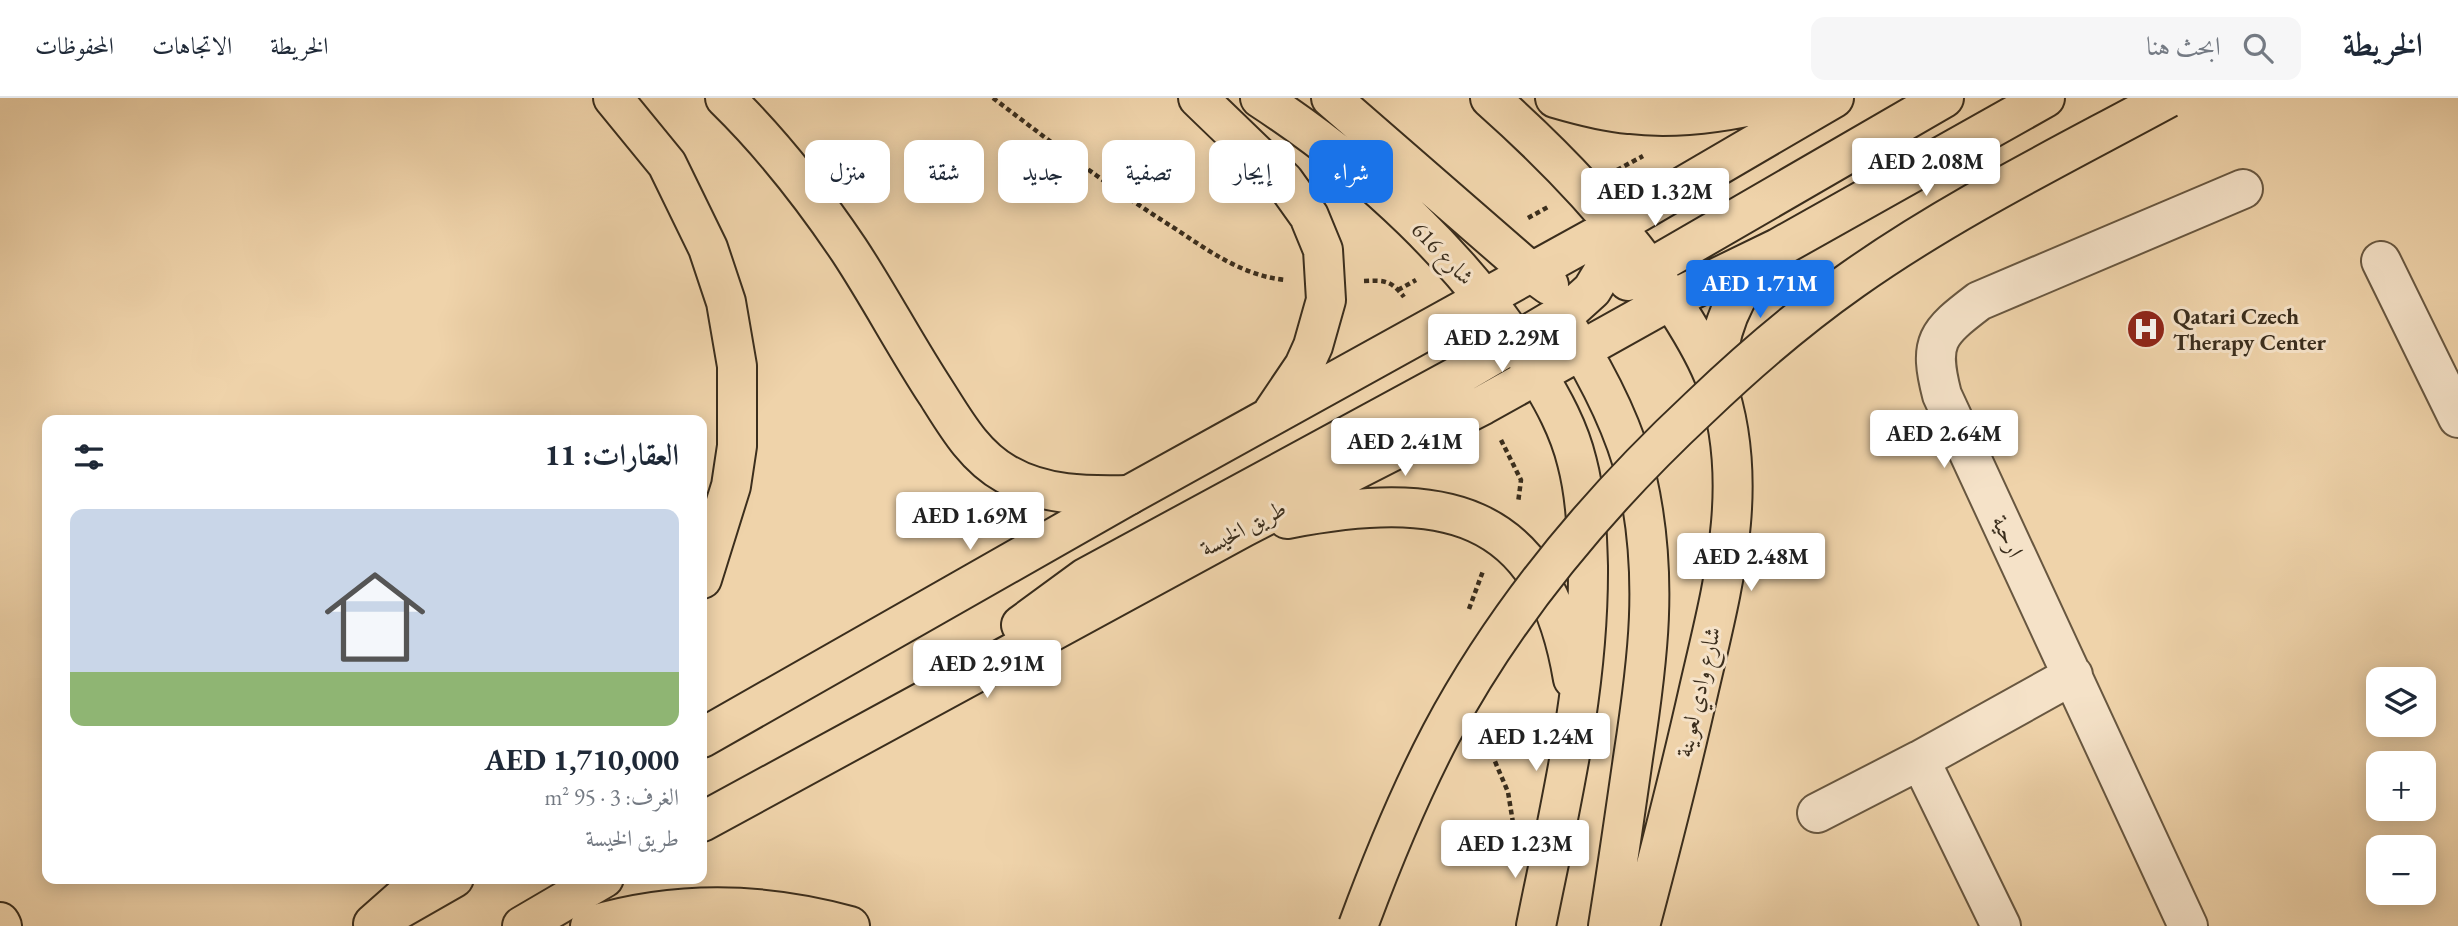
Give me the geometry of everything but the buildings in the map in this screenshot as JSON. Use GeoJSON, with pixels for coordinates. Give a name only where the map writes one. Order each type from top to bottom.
{"type":"FeatureCollection","features":[{"type":"Feature","properties":{"kind":"main road"},"geometry":{"type":"LineString","coordinates":[[613,98],[667,164],[708,248],[726,302],[737,366],[737,446],[732,486],[707,564]]}},
{"type":"Feature","properties":{"kind":"main road"},"geometry":{"type":"LineString","coordinates":[[725,98],[775,151],[812,197],[849,251],[947,410],[978,452],[1005,474],[1045,489],[1090,496],[1129,495]]}},
{"type":"Feature","properties":{"kind":"main road"},"geometry":{"type":"LineString","coordinates":[[1198,98],[1284,181],[1304,209],[1323,250],[1326,300],[1313,346],[1304,366],[1268,419]]}},
{"type":"Feature","properties":{"kind":"main road","name":"شارع 616"},"geometry":{"type":"LineString","coordinates":[[1260,98],[1309,133],[1402,211],[1442,250],[1485,298],[1538,376]]}},
{"type":"Feature","properties":{"kind":"main road"},"geometry":{"type":"LineString","coordinates":[[1331,98],[1531,272],[1555,289],[1576,319],[1636,478],[1649,551],[1651,593],[1646,669],[1608,926]]}},
{"type":"Feature","properties":{"kind":"main road","name":"شارع وادي لعوينة"},"geometry":{"type":"LineString","coordinates":[[1490,98],[1534,138],[1582,188],[1649,268],[1671,300],[1691,331],[1716,382],[1731,450],[1731,533],[1717,608],[1673,803],[1640,926]]}},
{"type":"Feature","properties":{"kind":"main road"},"geometry":{"type":"LineString","coordinates":[[1555,98],[1630,115],[1690,115],[1758,105],[1784,98]]}},
{"type":"Feature","properties":{"kind":"main road"},"geometry":{"type":"LineString","coordinates":[[707,735],[1129,495],[1615,226],[1834,98]]}},
{"type":"Feature","properties":{"kind":"main road"},"geometry":{"type":"LineString","coordinates":[[966,677],[1019,626],[1085,578],[1517,342],[1576,319],[1649,268],[1944,98]]}},
{"type":"Feature","properties":{"kind":"main road","name":"طريق الخيسة"},"geometry":{"type":"LineString","coordinates":[[707,819],[1244,527],[1538,376],[1576,319],[1671,300],[1778,248],[2045,98]]}},
{"type":"Feature","properties":{"kind":"main road"},"geometry":{"type":"LineString","coordinates":[[1358,926],[1408,805],[1441,734],[1491,649],[1563,550],[1647,456],[1759,352],[1852,280],[1960,211],[2168,98]]}},
{"type":"Feature","properties":{"kind":"main road"},"geometry":{"type":"LineString","coordinates":[[1576,319],[1608,263],[1613,248],[1615,226]]}},
{"type":"Feature","properties":{"kind":"main road"},"geometry":{"type":"LineString","coordinates":[[1716,382],[1717,352],[1727,319],[1746,284],[1778,248]]}},
{"type":"Feature","properties":{"kind":"main road"},"geometry":{"type":"LineString","coordinates":[[1485,298],[1508,296],[1531,299],[1576,319]]}},
{"type":"Feature","properties":{"kind":"main road"},"geometry":{"type":"LineString","coordinates":[[1536,926],[1572,744],[1588,621],[1588,533],[1578,463],[1571,440],[1538,376]]}},
{"type":"Feature","properties":{"kind":"main road"},"geometry":{"type":"LineString","coordinates":[[1244,527],[1332,510],[1390,506],[1437,510],[1477,522],[1517,550],[1542,585],[1564,639],[1578,707]]}},
{"type":"Feature","properties":{"kind":"main road"},"geometry":{"type":"LineString","coordinates":[[372,925],[418,884]]}},
{"type":"Feature","properties":{"kind":"main road"},"geometry":{"type":"LineString","coordinates":[[372,925],[444,884]]}},
{"type":"Feature","properties":{"kind":"main road"},"geometry":{"type":"LineString","coordinates":[[522,926],[594,884]]}},
{"type":"Feature","properties":{"kind":"main road"},"geometry":{"type":"LineString","coordinates":[[590,926],[626,915],[664,909],[720,907],[762,908],[808,914],[850,926]]}},
{"type":"Feature","properties":{"kind":"street","name":"ارحية"},"geometry":{"type":"LineString","coordinates":[[2188,926],[1942,395],[1935,365],[1939,337],[1952,322],[1979,301],[2243,189]]}},
{"type":"Feature","properties":{"kind":"street"},"geometry":{"type":"LineString","coordinates":[[2381,261],[2458,418]]}},
{"type":"Feature","properties":{"kind":"street"},"geometry":{"type":"LineString","coordinates":[[1817,813],[2073,676]]}},
{"type":"Feature","properties":{"kind":"street"},"geometry":{"type":"LineString","coordinates":[[1920,760],[2001,926]]}},
{"type":"Feature","properties":{"kind":"path"},"geometry":{"type":"LineString","coordinates":[[993,98],[1086,169],[1225,262],[1261,277],[1324,284],[1384,280],[1398,290],[1429,330]]}},
{"type":"Feature","properties":{"kind":"path"},"geometry":{"type":"LineString","coordinates":[[1582,188],[1646,154],[1630,115]]}},
{"type":"Feature","properties":{"kind":"place","name":"Qatari Czech Therapy Center"},"geometry":{"type":"Point","coordinates":[2146,329]}}]}
